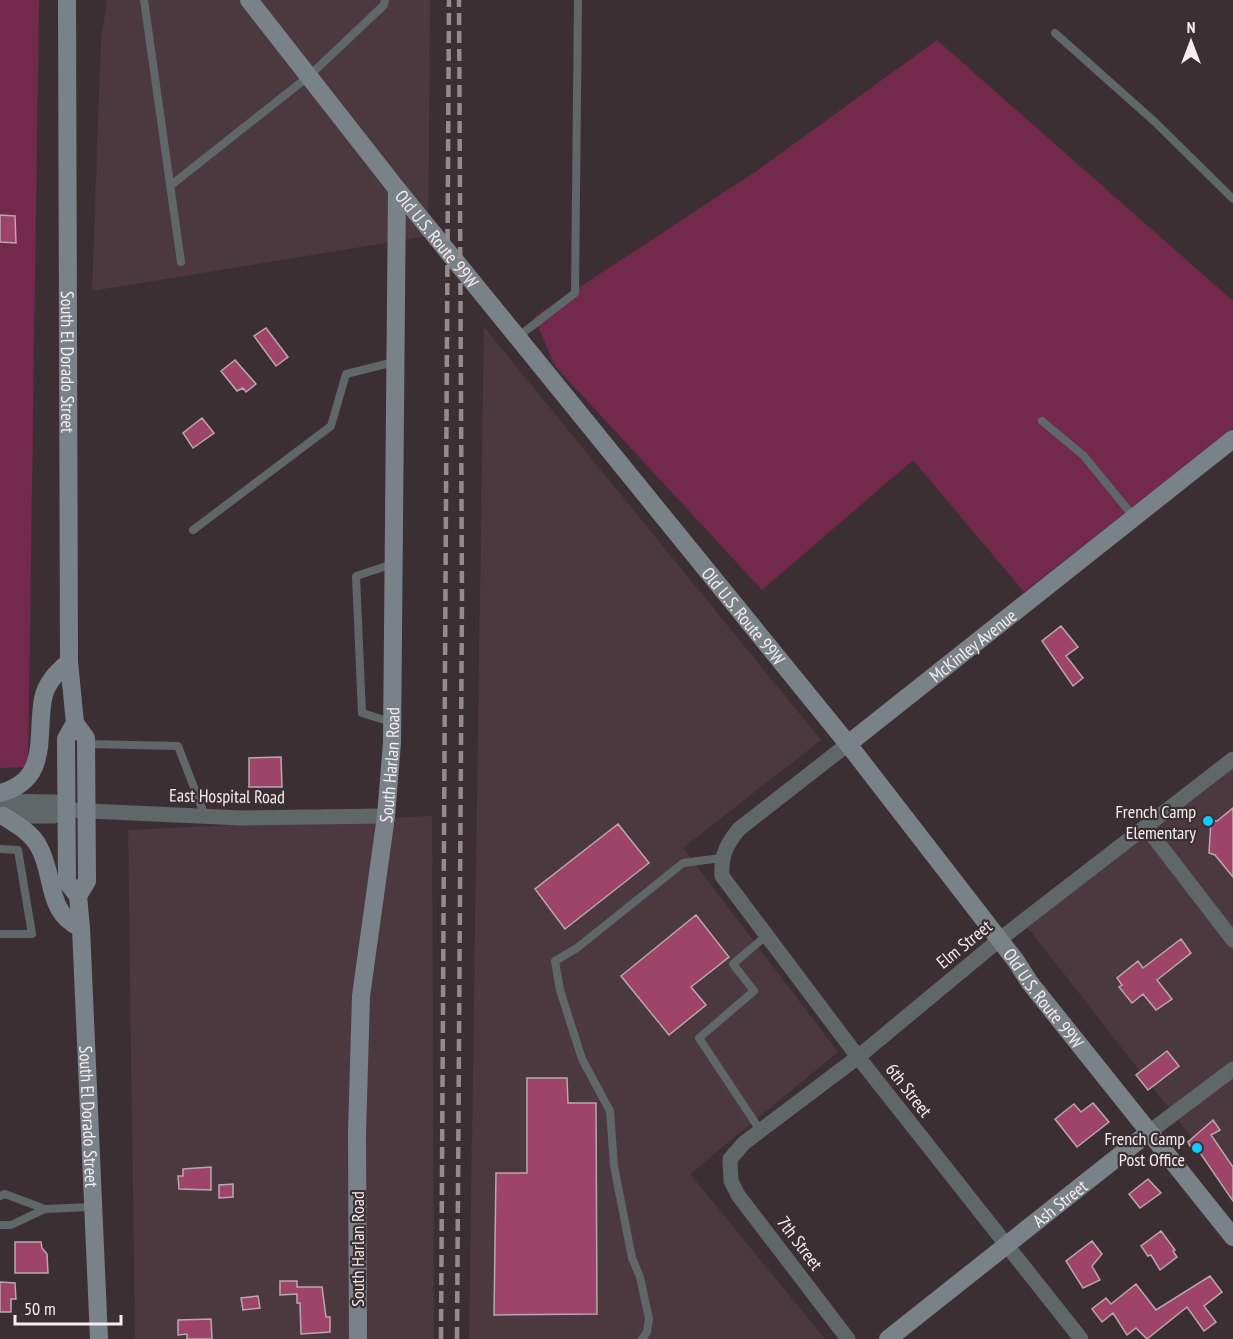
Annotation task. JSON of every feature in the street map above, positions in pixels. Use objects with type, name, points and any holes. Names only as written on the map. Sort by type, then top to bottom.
[{"type":"main road","name":"South El Dorado Street","points":[[67,0],[69,662],[75,723],[86,738],[88,811],[87,881],[78,896]]},
{"type":"main road","name":"Old U.S. Route 99W","points":[[249,0],[397,189],[519,336],[848,744],[1150,1136],[1233,1237]]},
{"type":"main road","name":"South Harlan Road","points":[[358,1339],[357,1133],[361,996],[386,816],[392,723],[397,189]]},
{"type":"main road","name":"McKinley Avenue","points":[[848,744],[1233,439]]},
{"type":"main road","points":[[0,793],[20,785],[32,770],[41,750],[43,698],[53,676],[69,662]]},
{"type":"main road","name":"South El Dorado Street","points":[[75,723],[66,739],[67,882],[78,896],[81,928],[99,1339]]},
{"type":"main road","points":[[1,811],[28,833],[39,846],[60,914],[69,923],[81,928]]},
{"type":"main road","name":"Ash Street","points":[[900,1339],[1009,1248],[1150,1136]]},
{"type":"main road","name":"Ash Street","points":[[888,1339],[1009,1248]]},
{"type":"street","name":"McKinley Avenue","points":[[721,858],[726,845],[739,829],[848,744]]},
{"type":"street","name":"Elm Street","points":[[728,1167],[730,1159],[760,1130],[858,1058],[999,940],[1233,759]]},
{"type":"street","name":"East Hospital Road","points":[[1,811],[54,816],[67,810],[206,816],[386,816]]},
{"type":"street","points":[[1146,827],[1233,940]]},
{"type":"street","name":"6th Street","points":[[721,858],[722,876],[858,1058],[1081,1339]]},
{"type":"street","name":"Ash Street","points":[[1150,1136],[1233,1069]]},
{"type":"street","name":"7th Street","points":[[728,1167],[731,1181],[738,1195],[848,1339]]},
{"type":"lane","points":[[144,0],[181,262]]},
{"type":"lane","points":[[519,336],[575,293],[578,0]]},
{"type":"lane","points":[[171,186],[309,76],[383,2]]},
{"type":"lane","points":[[1055,33],[1155,122],[1233,199]]},
{"type":"lane","points":[[193,530],[331,426],[346,374],[395,362]]},
{"type":"lane","points":[[1042,421],[1084,456],[1134,518]]},
{"type":"lane","points":[[392,723],[362,714],[356,576],[393,564]]},
{"type":"lane","points":[[86,744],[178,746],[206,816]]},
{"type":"lane","points":[[0,849],[18,849],[32,934],[0,934]]},
{"type":"lane","points":[[642,1339],[647,1332],[650,1319],[640,1276],[632,1258],[615,1166],[610,1111],[582,1059],[560,990],[555,961],[577,948],[683,862],[721,858]]},
{"type":"lane","points":[[760,1130],[699,1038],[754,991],[733,964],[767,935]]},
{"type":"lane","points":[[0,1196],[5,1194],[45,1209]]},
{"type":"lane","points":[[0,1226],[11,1225],[45,1209],[93,1207]]},
{"type":"shaded area","points":[[0,0],[39,0],[28,767],[0,768]]},
{"type":"shaded area","points":[[107,0],[430,0],[428,236],[92,291],[101,39]]},
{"type":"shaded area","points":[[937,40],[1233,301],[1233,428],[1024,592],[913,460],[762,590],[555,366],[534,317],[758,170]]},
{"type":"shaded area","points":[[484,327],[821,740],[683,848],[838,1052],[690,1174],[825,1339],[469,1339]]},
{"type":"shaded area","points":[[1233,755],[1233,1190],[1021,919]]},
{"type":"shaded area","points":[[432,816],[434,1339],[135,1339],[128,830]]},
{"type":"building","points":[[0,215],[15,216],[16,243],[0,242]]},
{"type":"building","points":[[266,328],[288,357],[276,366],[254,336]]},
{"type":"building","points":[[235,360],[256,384],[246,392],[243,388],[237,391],[221,371]]},
{"type":"building","points":[[202,418],[214,433],[193,448],[183,433]]},
{"type":"building","points":[[1061,626],[1078,647],[1066,656],[1083,678],[1073,686],[1042,641]]},
{"type":"building","points":[[281,757],[282,787],[249,787],[249,758]]},
{"type":"building","points":[[1233,808],[1233,877],[1215,855],[1209,853],[1211,821],[1217,821]]},
{"type":"building","points":[[618,824],[649,863],[565,929],[535,889]]},
{"type":"building","points":[[696,915],[729,957],[691,987],[706,1005],[669,1035],[621,976]]},
{"type":"building","points":[[1181,939],[1191,953],[1157,980],[1172,999],[1156,1010],[1143,994],[1132,1003],[1119,987],[1122,985],[1117,978],[1138,961],[1143,968]]},
{"type":"building","points":[[1167,1051],[1179,1066],[1148,1090],[1136,1075]]},
{"type":"building","points":[[527,1078],[567,1078],[568,1103],[596,1103],[597,1314],[494,1315],[496,1173],[527,1173]]},
{"type":"building","points":[[1093,1103],[1109,1122],[1077,1147],[1055,1119],[1074,1104],[1081,1112]]},
{"type":"building","points":[[1213,1120],[1220,1130],[1211,1135],[1233,1167],[1233,1201],[1194,1144],[1190,1146],[1188,1142]]},
{"type":"building","points":[[211,1167],[211,1190],[179,1189],[178,1176],[183,1176],[183,1169]]},
{"type":"building","points":[[1148,1179],[1161,1193],[1140,1208],[1129,1194]]},
{"type":"building","points":[[233,1184],[233,1197],[219,1198],[219,1185]]},
{"type":"building","points":[[1161,1231],[1175,1250],[1173,1251],[1177,1257],[1160,1270],[1151,1255],[1148,1256],[1141,1246]]},
{"type":"building","points":[[1092,1241],[1102,1254],[1092,1266],[1100,1280],[1083,1288],[1066,1261]]},
{"type":"building","points":[[15,1242],[41,1242],[47,1254],[48,1273],[15,1273]]},
{"type":"building","points":[[1210,1276],[1222,1292],[1204,1306],[1216,1322],[1204,1331],[1187,1307],[1147,1339],[1136,1328],[1127,1335],[1113,1313],[1102,1322],[1092,1309],[1106,1298],[1111,1304],[1136,1284],[1156,1310]]},
{"type":"building","points":[[280,1281],[297,1281],[297,1287],[322,1287],[326,1317],[330,1317],[330,1332],[301,1334],[300,1303],[297,1303],[297,1294],[280,1295]]},
{"type":"building","points":[[0,1282],[15,1283],[16,1299],[11,1299],[11,1312],[0,1312]]},
{"type":"building","points":[[258,1296],[260,1308],[243,1310],[241,1298]]},
{"type":"building","points":[[211,1319],[212,1339],[187,1339],[187,1334],[178,1335],[178,1320]]},
{"type":"railway","points":[[441,1339],[449,0]]},
{"type":"railway","points":[[457,1339],[462,599],[459,0]]},
{"type":"place","name":"French Camp Elementary","points":[[1208,821]]},
{"type":"place","name":"French Camp Post Office","points":[[1197,1148]]}]
